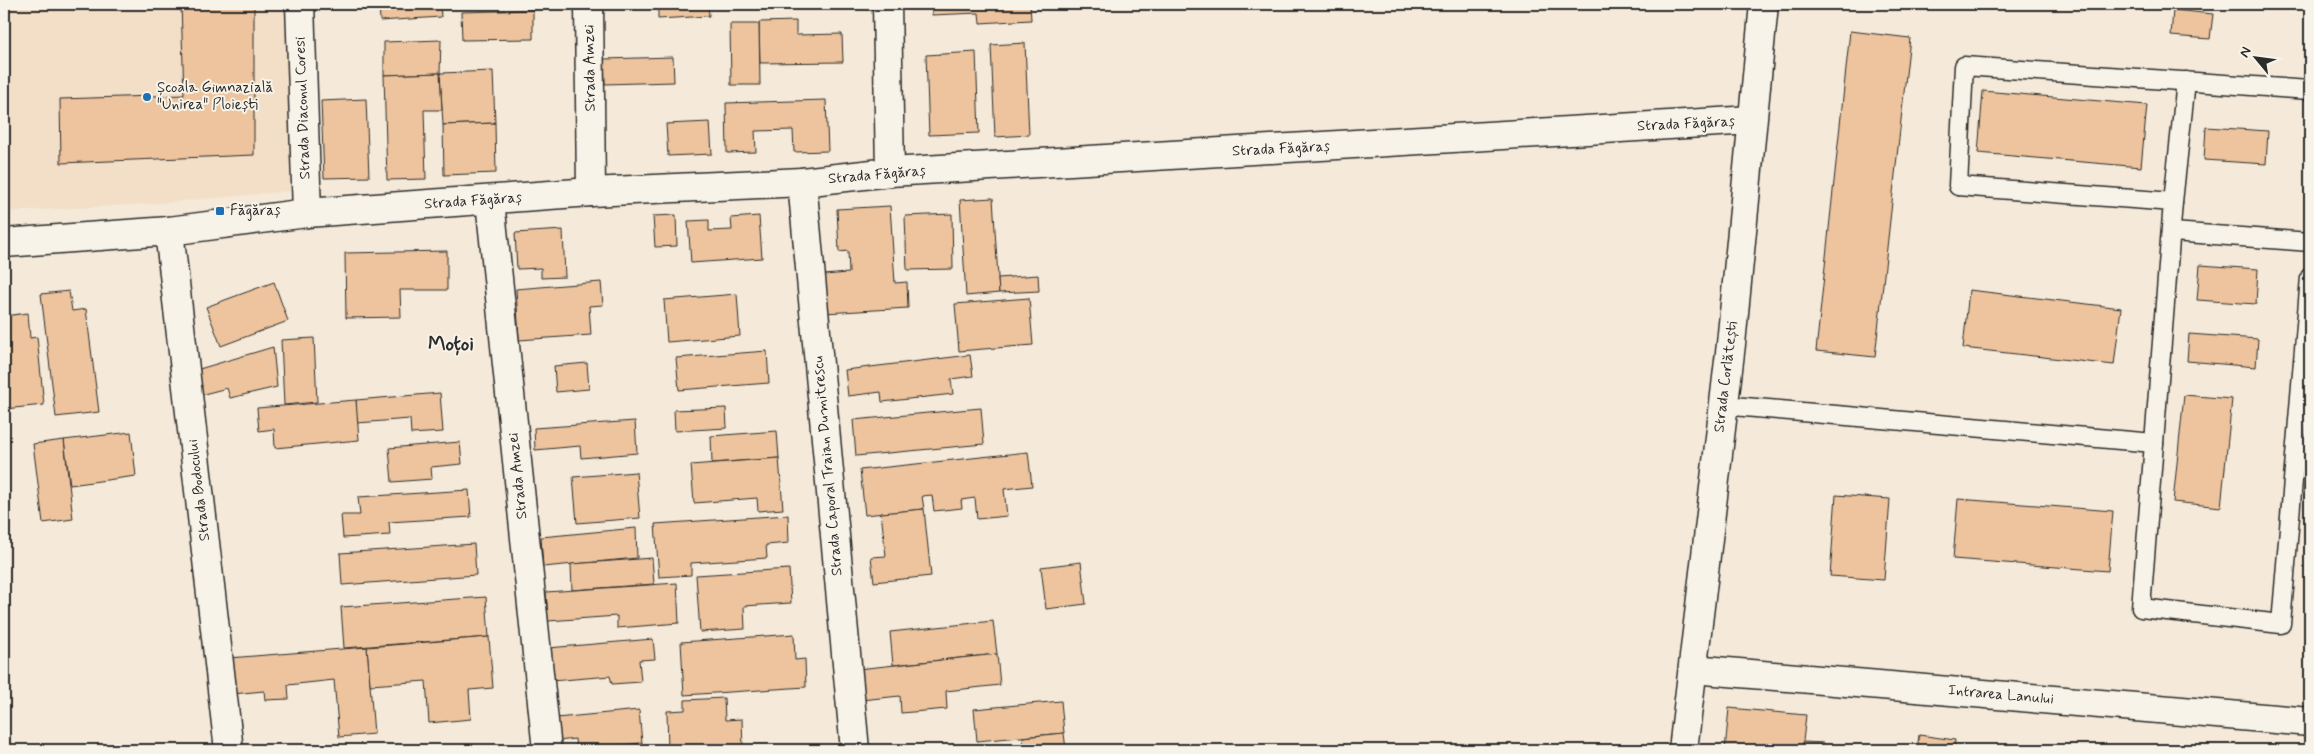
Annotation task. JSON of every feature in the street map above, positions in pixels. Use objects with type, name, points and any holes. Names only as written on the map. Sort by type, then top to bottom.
[{"type":"street","name":"Strada Diaconul Coresi","points":[[300,4],[307,213]]},
{"type":"street","name":"Strada Amzei","points":[[589,4],[591,192]]},
{"type":"street","points":[[887,4],[890,172]]},
{"type":"street","name":"Strada Corlătești","points":[[1683,750],[1730,344],[1764,4]]},
{"type":"street","name":"Strada Făgăraș","points":[[4,243],[169,231],[307,213],[490,201],[591,192],[802,182],[890,172],[1752,120]]},
{"type":"street","name":"Strada Caporal Traian Dumitrescu","points":[[802,182],[855,750]]},
{"type":"street","name":"Strada Amzei","points":[[490,201],[547,750]]},
{"type":"street","name":"Strada Bodocului","points":[[169,231],[229,750]]},
{"type":"street","name":"Intrarea Lanului","points":[[1693,669],[2310,722]]},
{"type":"lane","points":[[2173,202],[1958,186],[1964,66],[2310,90]]},
{"type":"lane","points":[[2186,81],[2173,202],[2141,608],[2281,624],[2310,277]]},
{"type":"lane","points":[[2172,232],[2310,242]]},
{"type":"lane","points":[[1722,405],[2154,443]]},
{"type":"shaded area","name":"Școala Gimnazială \"Unirea\" Ploiești","points":[[4,4],[290,4],[290,191],[152,204],[4,212]]},
{"type":"building","name":"Școala Gimnazială \"Unirea\" Ploiești","points":[[181,4],[254,4],[254,155],[61,163],[60,99],[184,95]]},
{"type":"building","points":[[379,4],[440,4],[441,17],[380,21]]},
{"type":"building","points":[[658,4],[708,4],[709,16],[658,19]]},
{"type":"building","points":[[931,4],[1030,4],[1031,20],[980,23],[979,13],[932,15]]},
{"type":"building","points":[[533,10],[533,39],[462,40],[461,12]]},
{"type":"building","points":[[2173,10],[2213,14],[2210,39],[2171,36]]},
{"type":"building","points":[[796,21],[796,35],[842,34],[843,62],[760,63],[759,22]]},
{"type":"building","points":[[730,24],[759,24],[760,85],[731,85]]},
{"type":"building","points":[[1850,31],[1910,38],[1875,357],[1816,351]]},
{"type":"building","points":[[441,40],[440,73],[384,75],[384,42]]},
{"type":"building","points":[[1025,43],[1029,135],[995,137],[991,45]]},
{"type":"building","points":[[976,52],[979,133],[929,135],[926,55]]},
{"type":"building","points":[[673,57],[674,82],[605,84],[604,59]]},
{"type":"building","points":[[493,71],[495,123],[443,125],[440,73]]},
{"type":"building","points":[[440,73],[442,110],[424,110],[426,179],[387,180],[384,75]]},
{"type":"building","points":[[1983,91],[2147,105],[2141,167],[1978,153]]},
{"type":"building","points":[[366,99],[369,177],[324,178],[321,101]]},
{"type":"building","points":[[826,100],[828,151],[794,152],[793,130],[755,131],[756,152],[727,153],[726,103]]},
{"type":"building","points":[[710,122],[712,154],[668,156],[666,124]]},
{"type":"building","points":[[495,123],[496,173],[444,175],[443,125]]},
{"type":"building","points":[[2206,127],[2268,131],[2266,164],[2204,160]]},
{"type":"building","points":[[993,198],[999,293],[966,296],[960,200]]},
{"type":"building","points":[[890,206],[895,283],[907,282],[908,308],[825,313],[823,275],[849,273],[848,251],[839,252],[837,209]]},
{"type":"building","points":[[952,214],[953,269],[907,270],[905,216]]},
{"type":"building","points":[[676,215],[677,246],[655,247],[653,216]]},
{"type":"building","points":[[759,216],[762,258],[691,263],[688,221],[709,220],[709,231],[732,230],[731,218]]},
{"type":"building","points":[[563,230],[565,277],[541,278],[541,268],[517,269],[515,233]]},
{"type":"building","points":[[447,251],[447,290],[400,290],[401,317],[346,318],[345,253]]},
{"type":"building","points":[[2200,265],[2258,269],[2256,304],[2197,300]]},
{"type":"building","points":[[1038,275],[1039,291],[999,293],[998,278]]},
{"type":"building","points":[[274,282],[288,321],[221,346],[206,307]]},
{"type":"building","points":[[601,282],[603,305],[589,306],[591,335],[519,340],[516,289]]},
{"type":"building","points":[[1969,290],[2121,308],[2114,365],[1963,348]]},
{"type":"building","points":[[69,291],[72,311],[86,309],[99,412],[56,417],[41,294]]},
{"type":"building","points":[[737,294],[740,336],[667,342],[664,300]]},
{"type":"building","points":[[1029,298],[1033,345],[959,351],[955,304]]},
{"type":"building","points":[[28,313],[30,338],[37,337],[44,405],[4,409],[4,316]]},
{"type":"building","points":[[2189,334],[2258,339],[2256,367],[2187,361]]},
{"type":"building","points":[[314,338],[317,402],[284,405],[281,340]]},
{"type":"building","points":[[273,347],[277,387],[230,398],[227,388],[200,395],[196,370]]},
{"type":"building","points":[[767,351],[769,383],[679,390],[676,358]]},
{"type":"building","points":[[970,355],[973,376],[951,379],[953,394],[882,402],[881,392],[848,396],[845,370]]},
{"type":"building","points":[[587,363],[589,389],[556,392],[554,366]]},
{"type":"building","points":[[440,393],[443,432],[411,434],[410,419],[357,423],[356,400]]},
{"type":"building","points":[[2184,395],[2232,399],[2221,507],[2173,502]]},
{"type":"building","points":[[356,400],[359,440],[275,448],[274,429],[259,431],[257,408]]},
{"type":"building","points":[[726,408],[727,428],[675,431],[674,410]]},
{"type":"building","points":[[981,408],[984,444],[856,456],[853,420]]},
{"type":"building","points":[[635,421],[637,453],[581,458],[580,446],[535,450],[534,428]]},
{"type":"building","points":[[777,431],[779,458],[712,463],[711,436]]},
{"type":"building","points":[[131,432],[136,476],[70,485],[64,440]]},
{"type":"building","points":[[64,440],[73,519],[43,523],[33,444]]},
{"type":"building","points":[[460,442],[462,464],[431,467],[432,479],[392,482],[389,448]]},
{"type":"building","points":[[1028,452],[1032,486],[1004,489],[1007,516],[977,519],[975,498],[961,500],[962,508],[934,511],[932,495],[922,496],[924,509],[865,515],[860,470]]},
{"type":"building","points":[[779,458],[783,509],[758,511],[757,498],[694,503],[691,465]]},
{"type":"building","points":[[636,472],[640,518],[577,523],[573,477]]},
{"type":"building","points":[[469,490],[471,517],[389,522],[390,535],[343,538],[341,515],[360,515],[358,497]]},
{"type":"building","points":[[1836,495],[1890,499],[1884,580],[1830,576]]},
{"type":"building","points":[[1958,499],[2113,511],[2108,571],[1953,559]]},
{"type":"building","points":[[924,509],[931,576],[874,582],[871,557],[886,556],[881,513]]},
{"type":"building","points":[[788,515],[789,543],[766,545],[767,558],[691,563],[691,575],[659,577],[655,524]]},
{"type":"building","points":[[636,528],[637,558],[543,567],[541,537]]},
{"type":"building","points":[[474,544],[476,575],[342,585],[340,553]]},
{"type":"building","points":[[652,558],[654,584],[572,590],[571,564]]},
{"type":"building","points":[[1081,562],[1086,604],[1046,609],[1041,567]]},
{"type":"building","points":[[789,569],[791,603],[744,606],[745,629],[700,632],[696,575]]},
{"type":"building","points":[[677,583],[679,623],[617,628],[617,616],[548,621],[546,592]]},
{"type":"building","points":[[486,597],[489,637],[344,648],[341,607]]},
{"type":"building","points":[[993,621],[997,654],[893,665],[890,632]]},
{"type":"building","points":[[794,634],[795,660],[805,659],[806,687],[684,695],[681,642]]},
{"type":"building","points":[[489,637],[493,688],[469,690],[471,719],[429,723],[426,681],[370,685],[367,647]]},
{"type":"building","points":[[653,639],[655,659],[639,660],[641,682],[612,684],[610,676],[551,681],[548,648]]},
{"type":"building","points":[[367,647],[374,734],[339,737],[334,680],[288,685],[289,699],[265,700],[264,691],[232,694],[229,658]]},
{"type":"building","points":[[997,654],[1000,685],[946,691],[947,709],[901,713],[900,696],[861,700],[858,669]]},
{"type":"building","points":[[724,698],[725,720],[742,719],[743,750],[668,750],[667,711],[685,710],[685,700]]},
{"type":"building","points":[[1061,701],[1064,733],[977,741],[974,709]]},
{"type":"building","points":[[1729,708],[1806,715],[1802,750],[1725,750]]},
{"type":"building","points":[[639,710],[642,743],[576,749],[575,739],[558,741],[556,718]]},
{"type":"building","points":[[1064,733],[1066,750],[1024,750],[1023,737]]},
{"type":"building","points":[[1919,735],[1955,740],[1954,750],[1917,750]]},
{"type":"building","points":[[1803,742],[1824,743],[1824,750],[1802,750]]},
{"type":"place","name":"Școala Gimnazială \"Unirea\" Ploiești","points":[[147,97]]},
{"type":"place","name":"Făgăraș","points":[[220,211]]},
{"type":"district","name":"Moțoi","points":[[451,344]]}]
